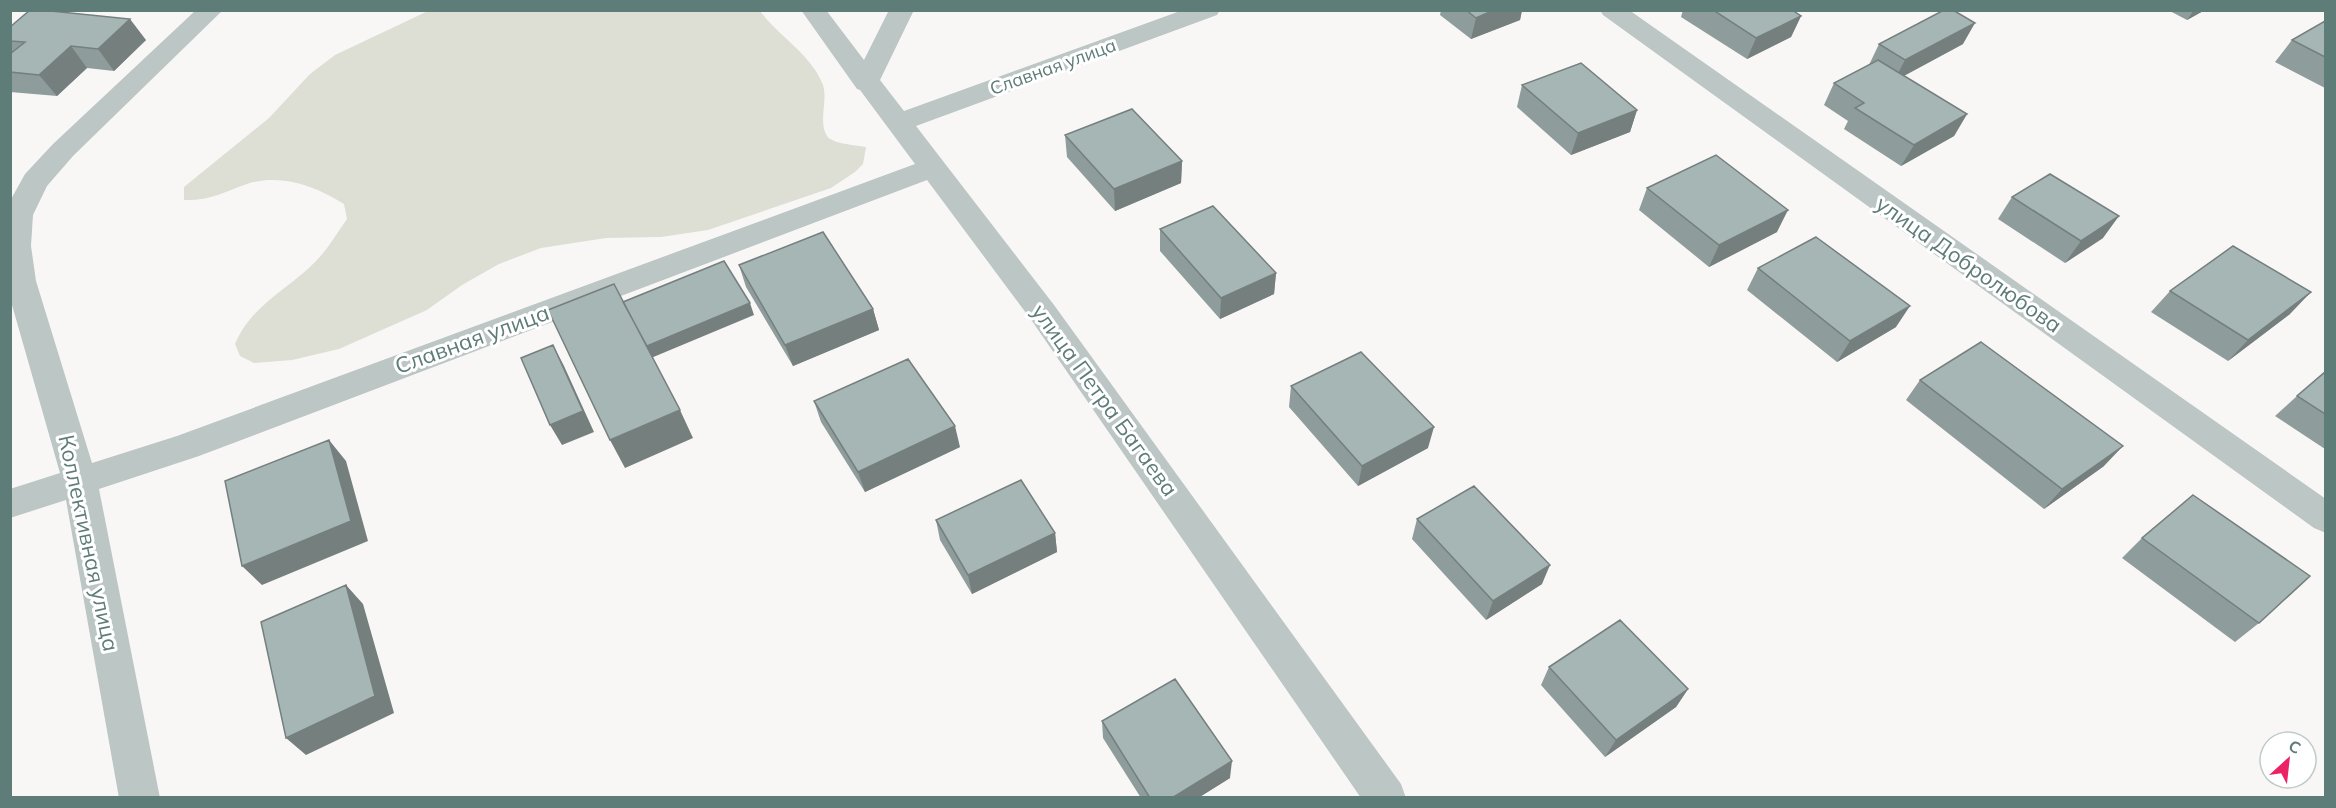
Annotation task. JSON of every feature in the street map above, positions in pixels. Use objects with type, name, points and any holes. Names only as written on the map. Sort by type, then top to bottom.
[{"type":"street","name":"Коллективная улица","points":[[140,798],[80,482],[21,281],[16,246],[18,215],[36,181],[63,150],[211,10]]},
{"type":"street","name":"улица Петра Багаева","points":[[813,10],[866,83],[1043,313],[1386,798]]},
{"type":"street","points":[[866,83],[902,10]]},
{"type":"street","name":"Славная улица","points":[[898,123],[1208,10]]},
{"type":"street","name":"улица Добролюбова","points":[[1612,10],[2325,518]]},
{"type":"street","name":"Славная улица","points":[[10,504],[198,441],[931,168]]},
{"type":"shaded area","points":[[428,11],[760,11],[803,55],[818,74],[824,91],[823,124],[827,136],[839,142],[866,147],[863,164],[831,188],[708,230],[661,237],[606,238],[541,248],[499,264],[462,285],[427,310],[339,349],[292,360],[254,363],[240,356],[235,344],[242,330],[271,298],[316,261],[347,219],[344,204],[310,187],[285,181],[259,181],[224,193],[193,200],[184,200],[184,187],[269,118],[310,74],[335,55]]},
{"type":"building","points":[[30,10],[130,19],[98,49],[71,46],[39,75],[10,72],[10,54],[25,42],[10,41],[10,27]]},
{"type":"building","points":[[1466,10],[1494,10],[1476,18]]},
{"type":"building","points":[[1713,10],[1792,10],[1801,16],[1756,38]]},
{"type":"building","points":[[1944,10],[1953,10],[1975,23],[1905,60],[1879,44]]},
{"type":"building","points":[[2325,21],[2325,57],[2292,40]]},
{"type":"building","points":[[1878,60],[1967,114],[1914,145],[1855,108],[1864,103],[1834,83]]},
{"type":"building","points":[[1581,63],[1637,110],[1578,133],[1522,85]]},
{"type":"building","points":[[1132,109],[1182,161],[1114,189],[1065,135]]},
{"type":"building","points":[[1716,155],[1788,210],[1719,245],[1647,188]]},
{"type":"building","points":[[2050,174],[2119,216],[2081,241],[2012,197]]},
{"type":"building","points":[[1213,206],[1276,273],[1221,298],[1160,229]]},
{"type":"building","points":[[823,232],[873,309],[785,345],[739,265]]},
{"type":"building","points":[[1816,237],[1910,306],[1850,341],[1758,268]]},
{"type":"building","points":[[2233,246],[2311,292],[2248,340],[2170,291]]},
{"type":"building","points":[[724,261],[750,303],[647,346],[623,302]]},
{"type":"building","points":[[614,284],[680,410],[610,440],[548,310]]},
{"type":"building","points":[[1981,342],[2123,446],[2062,489],[1920,380]]},
{"type":"building","points":[[553,345],[583,411],[550,425],[521,358]]},
{"type":"building","points":[[1361,352],[1434,427],[1362,466],[1291,386]]},
{"type":"building","points":[[908,359],[955,426],[858,472],[814,401]]},
{"type":"building","points":[[2325,372],[2325,414],[2297,396]]},
{"type":"building","points":[[329,440],[351,521],[242,566],[225,481]]},
{"type":"building","points":[[1021,480],[1055,533],[968,575],[936,520]]},
{"type":"building","points":[[1474,486],[1550,565],[1493,601],[1417,519]]},
{"type":"building","points":[[2193,495],[2310,576],[2259,623],[2142,538]]},
{"type":"building","points":[[346,585],[375,696],[286,738],[261,622]]},
{"type":"building","points":[[1620,620],[1688,689],[1616,740],[1549,667]]},
{"type":"building","points":[[1175,679],[1232,761],[1172,798],[1150,798],[1102,721]]}]
